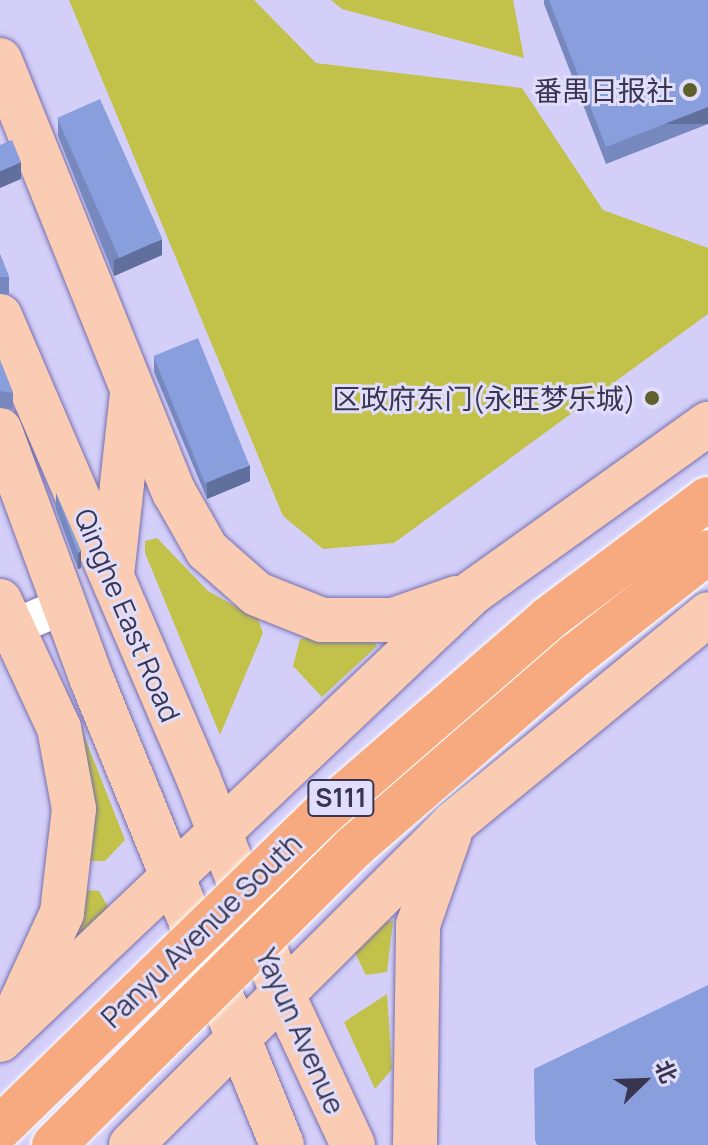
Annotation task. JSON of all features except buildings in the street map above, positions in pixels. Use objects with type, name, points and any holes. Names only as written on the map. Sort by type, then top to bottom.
[{"type":"highway","name":"Panyu Avenue South","points":[[0,1128],[322,815],[548,619],[708,499]]},
{"type":"highway","name":"Panyu Avenue South","points":[[54,1145],[354,847],[576,655],[708,552]]},
{"type":"main road","points":[[0,60],[189,524],[232,576],[257,594],[322,620],[357,625],[473,592]]},
{"type":"main road","name":"Qinghe East Road","points":[[0,316],[218,829],[250,916]]},
{"type":"main road","points":[[112,578],[132,388]]},
{"type":"main road","points":[[3,1037],[173,876],[218,829],[473,592],[708,424]]},
{"type":"main road","name":"Qinghe East Road","points":[[0,430],[236,1039]]},
{"type":"main road","points":[[131,1145],[454,823],[708,614]]},
{"type":"main road","points":[[3,1037],[62,913],[74,809],[59,728],[4,620]]},
{"type":"main road","points":[[415,1145],[418,925],[454,823]]},
{"type":"main road","name":"Yayun Avenue","points":[[250,916],[353,1145]]},
{"type":"main road","points":[[236,1039],[282,1145]]},
{"type":"main road","points":[[415,1065],[448,1145]]},
{"type":"street","points":[[4,620],[66,605]]},
{"type":"shaded area","points":[[69,0],[254,0],[316,63],[522,88],[603,210],[708,248],[708,314],[394,543],[323,549],[283,516]]},
{"type":"shaded area","points":[[331,0],[513,0],[524,58],[342,9]]},
{"type":"shaded area","points":[[157,538],[208,591],[258,619],[263,633],[220,735],[145,553],[145,541]]},
{"type":"shaded area","points":[[369,635],[377,646],[322,697],[293,666],[300,639]]},
{"type":"shaded area","points":[[74,710],[125,840],[105,861],[86,861]]},
{"type":"shaded area","points":[[76,889],[99,891],[111,912],[53,977]]},
{"type":"shaded area","points":[[382,921],[393,921],[387,972],[366,975],[353,949]]},
{"type":"shaded area","points":[[387,994],[392,1069],[375,1089],[344,1022]]},
{"type":"place","name":"番禺日报社","points":[[690,90]]},
{"type":"place","name":"区政府东门(永旺梦乐城)","points":[[652,398]]}]
